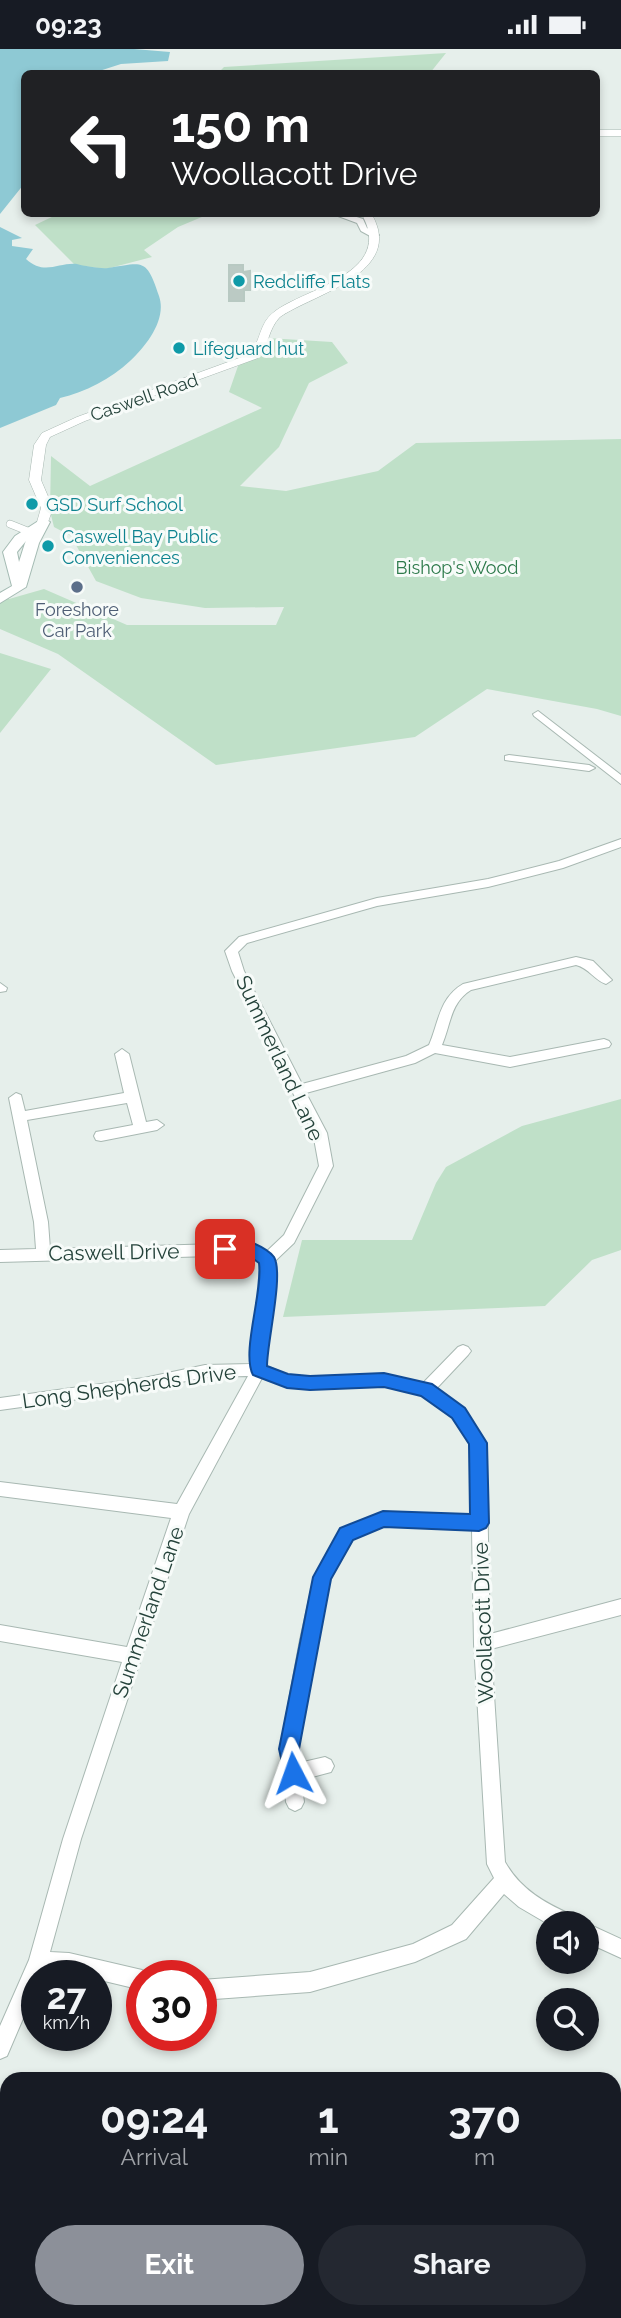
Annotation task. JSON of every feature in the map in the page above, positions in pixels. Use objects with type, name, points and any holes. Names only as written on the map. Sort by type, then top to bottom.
[{"type":"main road","points":[[19,587],[10,552],[13,545],[43,522]]},
{"type":"main road","points":[[0,599],[19,587],[32,543],[43,522]]},
{"type":"street","points":[[600,133],[621,133]]},
{"type":"street","points":[[347,217],[360,221],[364,229],[375,235]]},
{"type":"street","points":[[369,217],[375,235]]},
{"type":"street","name":"Caswell Road","points":[[43,522],[47,508],[35,480],[40,445],[46,435],[81,419],[254,356],[261,347],[262,332],[270,320],[289,306],[342,282],[369,255],[375,235]]},
{"type":"street","points":[[5,522],[30,531]]},
{"type":"street","points":[[538,714],[592,763],[594,774],[620,780]]},
{"type":"street","points":[[509,758],[592,763]]},
{"type":"street","name":"Summerland Lane","points":[[38,1960],[72,1839],[181,1512],[259,1370],[259,1348],[269,1279],[267,1259],[289,1239],[326,1166],[320,1133],[233,958],[232,951],[243,940],[377,902],[488,883],[563,864],[621,843]]},
{"type":"street","points":[[434,1048],[448,1002],[454,994],[467,987],[576,961],[589,964],[606,980]]},
{"type":"street","points":[[299,1090],[410,1060],[434,1048],[510,1062],[604,1044]]},
{"type":"street","points":[[122,1054],[141,1128]]},
{"type":"street","points":[[19,1117],[132,1097]]},
{"type":"street","points":[[16,1098],[41,1222],[43,1254]]},
{"type":"street","points":[[101,1136],[157,1125]]},
{"type":"street","name":"Caswell Drive","points":[[0,1256],[251,1249],[267,1259]]},
{"type":"street","points":[[426,1389],[463,1351]]},
{"type":"street","name":"Woollacott Drive","points":[[259,1370],[287,1381],[310,1383],[384,1380],[426,1389],[458,1413],[478,1443],[482,1644],[496,1864],[504,1880]]},
{"type":"street","name":"Long Shepherds Drive","points":[[0,1403],[144,1384],[205,1371],[259,1370]]},
{"type":"street","points":[[0,1489],[181,1512]]},
{"type":"street","points":[[295,1802],[289,1749],[314,1615],[322,1577],[347,1534],[383,1519],[479,1523]]},
{"type":"street","points":[[482,1644],[621,1607]]},
{"type":"street","points":[[0,1633],[133,1656]]},
{"type":"street","points":[[293,1773],[325,1766]]},
{"type":"street","points":[[217,1989],[310,1982],[415,1953],[459,1932],[504,1880],[525,1903],[542,1911]]},
{"type":"street","points":[[599,1938],[621,1949]]},
{"type":"street","name":"Summerland Lane","points":[[0,2049],[21,2000]]},
{"type":"green space","points":[[446,53],[432,70],[221,70],[224,67]]},
{"type":"green space","points":[[52,217],[202,217],[178,227],[144,250],[152,257],[106,269],[74,264],[35,225]]},
{"type":"green space","name":"Bishop's Wood","points":[[267,338],[332,342],[348,363],[309,383],[279,447],[240,486],[286,491],[378,471],[416,443],[621,439],[621,716],[597,709],[487,689],[415,737],[216,765],[58,654],[0,629],[0,592],[9,599],[44,589],[127,625],[276,625],[284,607],[205,608],[141,598],[96,581],[71,536],[54,527],[50,511],[51,456],[90,486],[262,408],[229,392],[238,366],[263,352]]},
{"type":"green space","points":[[0,653],[51,669],[0,733]]},
{"type":"green space","points":[[621,1099],[621,1250],[592,1260],[545,1306],[283,1317],[302,1240],[412,1240],[436,1183],[446,1167],[522,1126]]},
{"type":"water","points":[[0,49],[134,49],[170,52],[168,61],[121,64],[102,70],[21,70],[21,188],[0,214]]},
{"type":"water","points":[[0,227],[22,238],[12,240],[12,246],[33,249],[26,259],[39,267],[70,264],[105,268],[142,265],[150,274],[161,305],[154,331],[123,368],[97,384],[60,398],[56,405],[0,428]]},
{"type":"building","name":"Redcliffe Flats","points":[[229,265],[243,265],[243,272],[250,271],[250,290],[244,290],[244,301],[229,301]]},
{"type":"place","name":"Redcliffe Flats","points":[[239,281]]},
{"type":"place","name":"Lifeguard hut","points":[[179,348]]},
{"type":"place","name":"GSD Surf School","points":[[32,504]]},
{"type":"place","name":"Caswell Bay Public Conveniences","points":[[48,546]]},
{"type":"place","name":"Foreshore Car Park","points":[[77,587]]},
{"type":"route","points":[[225,1249],[251,1249],[267,1259],[269,1279],[259,1348],[259,1370],[287,1381],[310,1383],[384,1380],[426,1389],[458,1413],[478,1443],[479,1523],[383,1519],[347,1534],[322,1577],[289,1749],[293,1773]]}]
